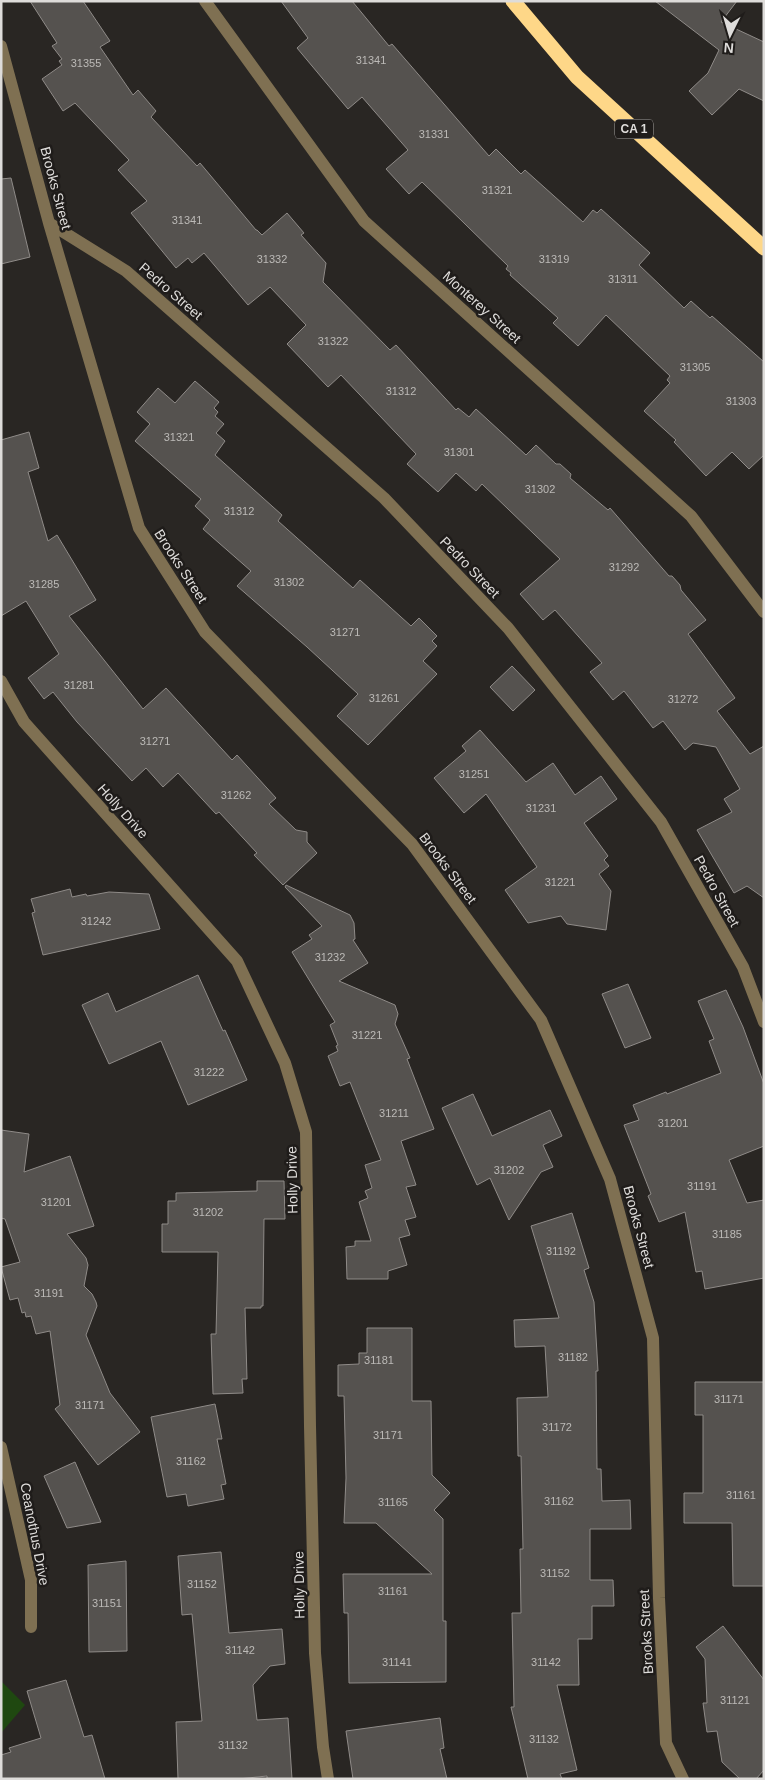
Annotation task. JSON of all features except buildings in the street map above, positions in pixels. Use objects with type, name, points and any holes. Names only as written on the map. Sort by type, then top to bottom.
[{"type":"highway","name":"CA 1","points":[[513,1],[577,77],[764,248]]},
{"type":"street","name":"Monterey Street","points":[[205,1],[364,221],[691,516],[764,612]]},
{"type":"street","name":"Brooks Street","points":[[1,46],[50,223],[139,528],[205,632],[412,844],[542,1020],[610,1179],[653,1338],[659,1598],[666,1743],[682,1779]]},
{"type":"street","name":"Pedro Street","points":[[50,223],[126,271],[384,498],[508,628],[661,822],[743,967],[764,1022]]},
{"type":"street","name":"Holly Drive","points":[[1,681],[24,722],[237,961],[285,1063],[306,1132],[315,1653],[323,1747],[328,1779]]},
{"type":"street","name":"Ceanothus Drive","points":[[1,1447],[32,1580],[31,1627]]},
{"type":"green space","points":[[1,1681],[25,1705],[1,1733]]}]
